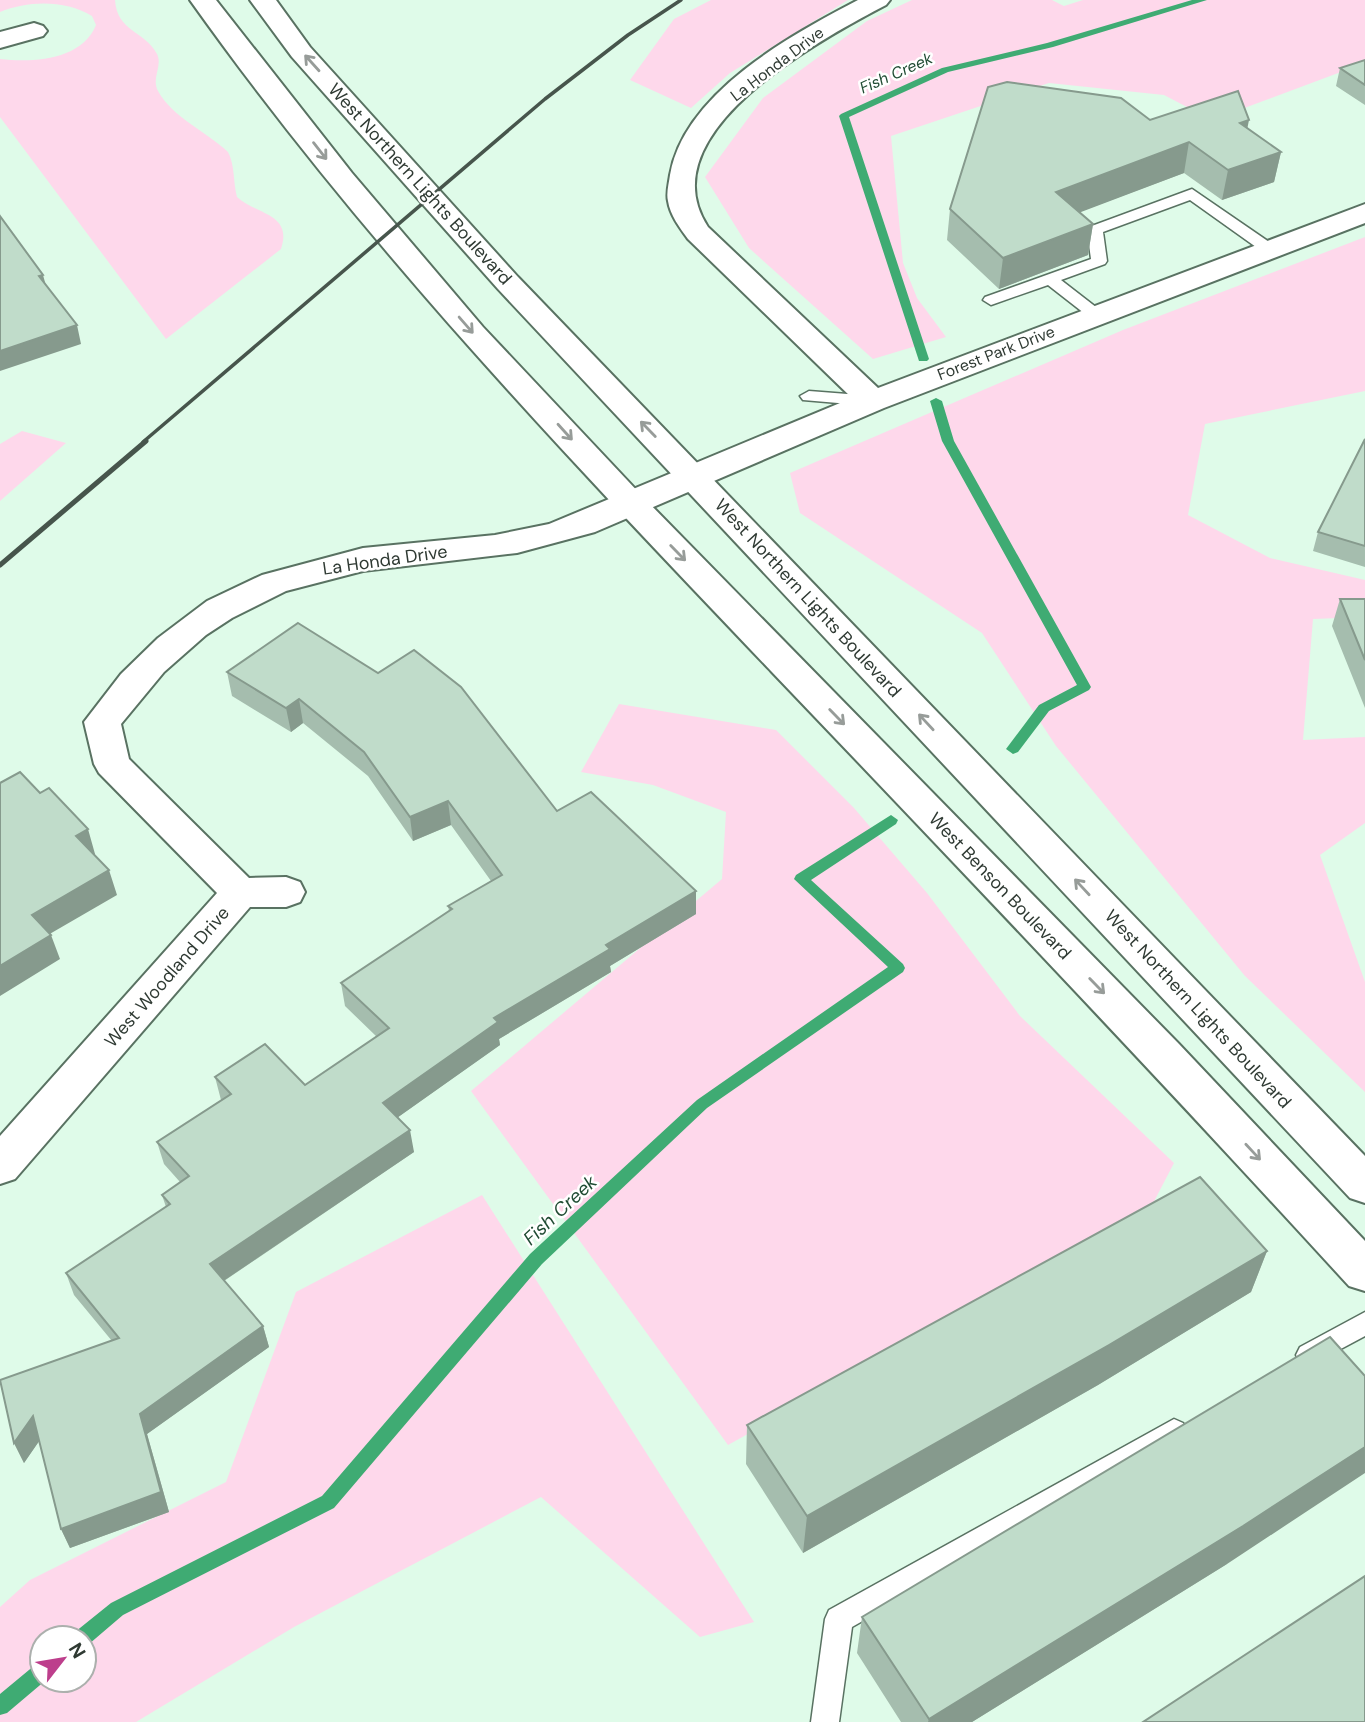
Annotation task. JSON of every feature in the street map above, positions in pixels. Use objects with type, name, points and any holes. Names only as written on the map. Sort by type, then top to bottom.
[{"type":"main road","points":[[203,0],[334,169],[472,333],[631,505]]},
{"type":"main road","name":"West Northern Lights Boulevard","points":[[263,0],[301,52],[508,283],[1365,1185]]},
{"type":"main road","name":"La Honda Drive","points":[[873,401],[698,233],[685,214],[681,196],[685,160],[710,118],[745,83],[818,30],[877,0]]},
{"type":"main road","points":[[0,40],[34,31]]},
{"type":"main road","name":"Forest Park Drive","points":[[631,505],[873,401],[1365,212]]},
{"type":"main road","name":"La Honda Drive","points":[[102,722],[170,646],[209,616],[250,592],[299,573],[353,561],[494,547],[541,538],[631,505]]},
{"type":"main road","name":"West Benson Boulevard","points":[[631,505],[1164,1056],[1365,1272]]},
{"type":"main road","name":"West Woodland Drive","points":[[0,1166],[240,893],[112,764],[102,722]]},
{"type":"main road","points":[[240,893],[286,892]]},
{"type":"lane","points":[[990,300],[1099,261],[1095,230],[1192,194],[1269,249]]},
{"type":"lane","points":[[1050,279],[1095,314]]},
{"type":"lane","points":[[808,396],[873,401]]},
{"type":"lane","points":[[1286,1368],[1365,1323]]},
{"type":"lane","points":[[825,1722],[839,1619],[1201,1416]]},
{"type":"shaded area","points":[[0,0],[115,0],[121,19],[152,46],[157,54],[159,63],[156,86],[164,100],[228,152],[237,197],[271,216],[282,228],[281,249],[166,339],[0,117],[0,59],[41,59],[68,52],[89,37],[96,25],[92,16],[71,7],[47,4],[23,5],[0,12]]},
{"type":"shaded area","points":[[711,0],[848,0],[730,73],[691,108],[630,80],[674,19]]},
{"type":"shaded area","points":[[912,0],[1052,0],[1064,6],[1083,0],[1365,0],[1365,63],[1212,120],[1164,95],[1049,83],[891,136],[903,263],[917,298],[946,337],[873,359],[749,248],[705,177],[763,98],[867,21]]},
{"type":"shaded area","points":[[1365,237],[1365,391],[1205,424],[1188,515],[1270,558],[1365,580],[1365,617],[1313,619],[1303,740],[1365,737],[1365,823],[1320,855],[1365,982],[1365,1092],[1245,976],[1056,746],[982,633],[800,513],[790,473],[1123,330]]},
{"type":"shaded area","points":[[22,431],[66,443],[0,501],[0,444]]},
{"type":"shaded area","points":[[619,704],[776,730],[854,808],[927,893],[1020,1016],[1174,1163],[1148,1213],[728,1445],[471,1091],[722,879],[726,812],[653,785],[581,772]]},
{"type":"shaded area","points":[[482,1195],[754,1622],[700,1637],[541,1497],[294,1627],[136,1722],[0,1722],[0,1607],[30,1580],[226,1482],[296,1292]]},
{"type":"building","points":[[1365,60],[1365,85],[1340,68]]},
{"type":"building","points":[[1007,82],[1121,98],[1150,120],[1238,91],[1249,120],[1240,123],[1281,152],[1228,170],[1189,142],[1056,192],[1093,224],[1003,258],[950,209],[988,87]]},
{"type":"building","points":[[0,216],[43,275],[39,276],[77,325],[0,351]]},
{"type":"building","points":[[1365,439],[1365,546],[1318,532]]},
{"type":"building","points":[[1340,599],[1365,599],[1365,660]]},
{"type":"building","points":[[298,623],[378,673],[414,650],[461,687],[557,811],[591,792],[696,891],[606,945],[610,949],[494,1018],[498,1022],[383,1103],[410,1130],[210,1264],[263,1326],[140,1414],[161,1492],[61,1529],[33,1416],[14,1443],[0,1380],[119,1338],[66,1273],[170,1204],[162,1195],[189,1176],[157,1142],[231,1094],[215,1077],[265,1044],[305,1085],[389,1028],[341,983],[452,909],[448,906],[502,875],[448,801],[410,817],[364,752],[299,699],[286,708],[227,672]]},
{"type":"building","points":[[20,772],[40,793],[49,788],[88,829],[76,836],[109,870],[32,915],[51,935],[0,966],[0,783]]},
{"type":"building","points":[[1200,1177],[1267,1251],[1109,1345],[807,1516],[747,1425]]},
{"type":"building","points":[[1330,1337],[1365,1376],[1365,1447],[1243,1526],[929,1719],[862,1617]]},
{"type":"building","points":[[1365,1576],[1365,1722],[1143,1722]]},
{"type":"waterway","name":"Fish Creek","points":[[923,359],[844,116],[945,70],[1050,45],[1202,0]]},
{"type":"waterway","name":"Fish Creek","points":[[936,401],[948,441],[1084,687],[1044,708],[1013,749]]},
{"type":"waterway","name":"Fish Creek","points":[[98,1625],[117,1609],[328,1502],[536,1259],[702,1104],[898,968],[801,879],[891,820]]},
{"type":"waterway","name":"Fish Creek","points":[[0,1706],[28,1683]]},
{"type":"railway","points":[[143,442],[545,99],[628,35],[681,0]]},
{"type":"railway","points":[[0,565],[146,441]]}]
